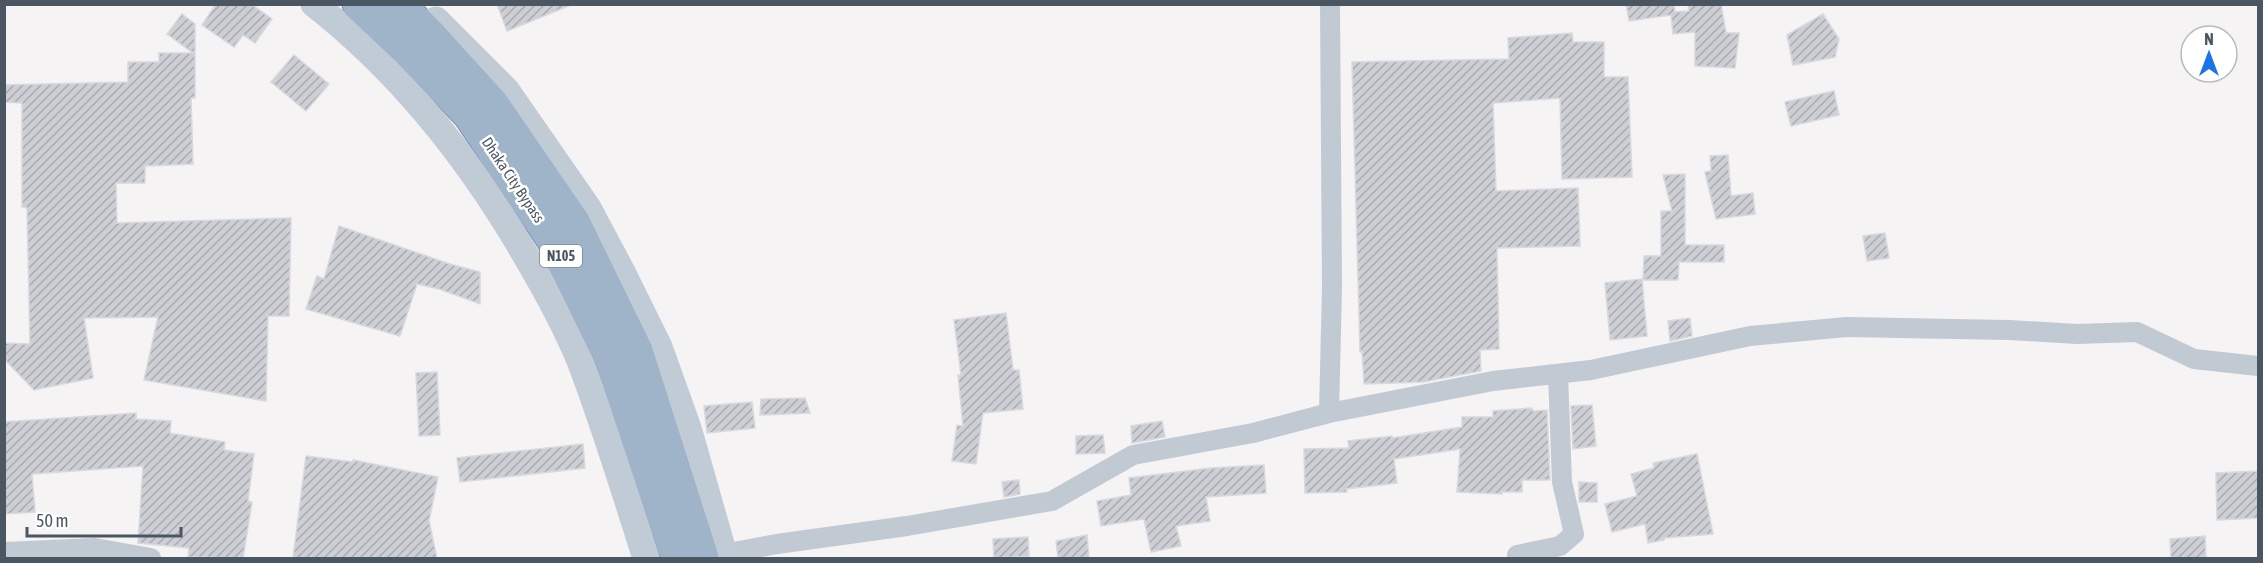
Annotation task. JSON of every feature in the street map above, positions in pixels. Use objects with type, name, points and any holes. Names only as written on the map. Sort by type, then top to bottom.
[{"type":"highway","name":"Dhaka City Bypass","points":[[359,4],[409,51],[470,115],[553,239],[612,360],[678,558]]},
{"type":"highway","name":"Dhaka City Bypass","points":[[398,4],[491,103],[573,222],[636,351],[717,557]]},
{"type":"main road","points":[[314,4],[395,78],[449,139],[484,187],[524,252],[551,298],[579,360],[646,558]]},
{"type":"main road","points":[[420,4],[506,90],[588,208],[659,347],[688,428],[717,557]]},
{"type":"street","points":[[1329,413],[1332,287],[1330,4]]},
{"type":"street","points":[[717,557],[777,544],[907,526],[1052,501],[1133,455],[1253,433],[1329,413],[1493,381],[1591,370],[1750,336],[1846,327],[2009,330],[2077,334],[2137,332],[2194,359],[2259,366]]},
{"type":"street","points":[[1517,558],[1517,555],[1560,546],[1574,534],[1562,482],[1558,374]]},
{"type":"street","points":[[4,552],[95,548],[150,558]]},
{"type":"building","points":[[216,4],[251,4],[272,19],[255,43],[243,35],[234,47],[202,25]]},
{"type":"building","points":[[497,4],[571,4],[571,5],[507,31]]},
{"type":"building","points":[[1626,4],[1674,4],[1675,12],[1689,11],[1688,4],[1721,4],[1726,33],[1739,33],[1735,68],[1695,66],[1695,32],[1673,34],[1671,15],[1629,21]]},
{"type":"building","points":[[182,14],[195,24],[195,98],[191,98],[193,164],[145,166],[145,183],[116,183],[117,223],[291,218],[289,316],[268,316],[266,401],[144,380],[158,317],[84,318],[93,378],[34,390],[6,361],[4,351],[4,343],[30,344],[27,208],[22,207],[22,103],[4,102],[4,85],[128,82],[128,62],[159,62],[159,53],[193,53],[167,34]]},
{"type":"building","points":[[1823,14],[1839,39],[1835,57],[1793,65],[1787,35]]},
{"type":"building","points":[[1572,33],[1573,42],[1604,42],[1604,77],[1628,77],[1632,177],[1562,179],[1560,98],[1493,103],[1496,191],[1578,188],[1580,246],[1497,248],[1499,349],[1480,350],[1481,371],[1423,382],[1364,384],[1362,352],[1360,352],[1352,62],[1509,59],[1508,38]]},
{"type":"building","points":[[294,55],[329,84],[306,111],[271,82]]},
{"type":"building","points":[[1834,91],[1839,115],[1791,126],[1785,102]]},
{"type":"building","points":[[1728,155],[1731,196],[1753,193],[1755,214],[1716,219],[1705,172],[1711,171],[1710,156]]},
{"type":"building","points":[[1685,174],[1685,245],[1724,245],[1724,262],[1679,262],[1678,280],[1643,280],[1644,256],[1661,256],[1661,211],[1672,211],[1663,175]]},
{"type":"building","points":[[339,226],[480,272],[480,304],[439,289],[417,284],[400,336],[306,309],[317,276],[324,279]]},
{"type":"building","points":[[1885,233],[1889,258],[1867,261],[1863,236]]},
{"type":"building","points":[[1642,279],[1647,336],[1610,340],[1605,283]]},
{"type":"building","points":[[1006,313],[1013,370],[1019,370],[1023,409],[983,413],[976,464],[952,461],[957,425],[963,426],[958,375],[961,375],[954,320]]},
{"type":"building","points":[[1690,318],[1692,336],[1670,341],[1668,321]]},
{"type":"building","points":[[437,372],[440,435],[419,436],[416,373]]},
{"type":"building","points":[[805,398],[810,413],[760,415],[761,399]]},
{"type":"building","points":[[752,402],[755,428],[707,433],[704,406]]},
{"type":"building","points":[[1592,405],[1596,446],[1573,449],[1571,406]]},
{"type":"building","points":[[1532,408],[1533,411],[1547,410],[1550,480],[1522,480],[1522,492],[1502,492],[1502,494],[1457,492],[1460,449],[1394,459],[1397,483],[1346,489],[1347,492],[1305,493],[1304,449],[1349,448],[1348,441],[1392,436],[1392,438],[1462,427],[1462,417],[1493,417],[1493,411]]},
{"type":"building","points":[[136,413],[136,419],[171,421],[170,433],[225,442],[224,450],[254,454],[248,501],[252,502],[243,558],[188,557],[189,548],[138,543],[143,466],[32,474],[35,512],[4,514],[4,422]]},
{"type":"building","points":[[1162,421],[1165,437],[1132,443],[1131,426]]},
{"type":"building","points":[[1103,435],[1105,453],[1076,454],[1076,436]]},
{"type":"building","points":[[583,444],[585,468],[460,482],[457,458]]},
{"type":"building","points":[[1697,454],[1713,534],[1664,538],[1664,540],[1648,543],[1645,524],[1612,532],[1605,504],[1637,496],[1631,474],[1654,468],[1653,463]]},
{"type":"building","points":[[306,456],[353,462],[353,460],[438,477],[429,521],[437,558],[293,558]]},
{"type":"building","points":[[1264,465],[1266,493],[1206,497],[1210,521],[1176,526],[1181,546],[1151,552],[1144,519],[1101,526],[1097,501],[1131,495],[1129,478],[1211,468]]},
{"type":"building","points":[[2259,471],[2259,518],[2217,520],[2216,473]]},
{"type":"building","points":[[1019,480],[1020,494],[1004,497],[1002,482]]},
{"type":"building","points":[[1579,482],[1597,483],[1597,502],[1579,502]]},
{"type":"building","points":[[1087,535],[1089,558],[1058,558],[1056,541]]},
{"type":"building","points":[[2205,536],[2206,558],[2171,558],[2170,539]]},
{"type":"building","points":[[1028,537],[1029,556],[994,558],[993,539]]}]
